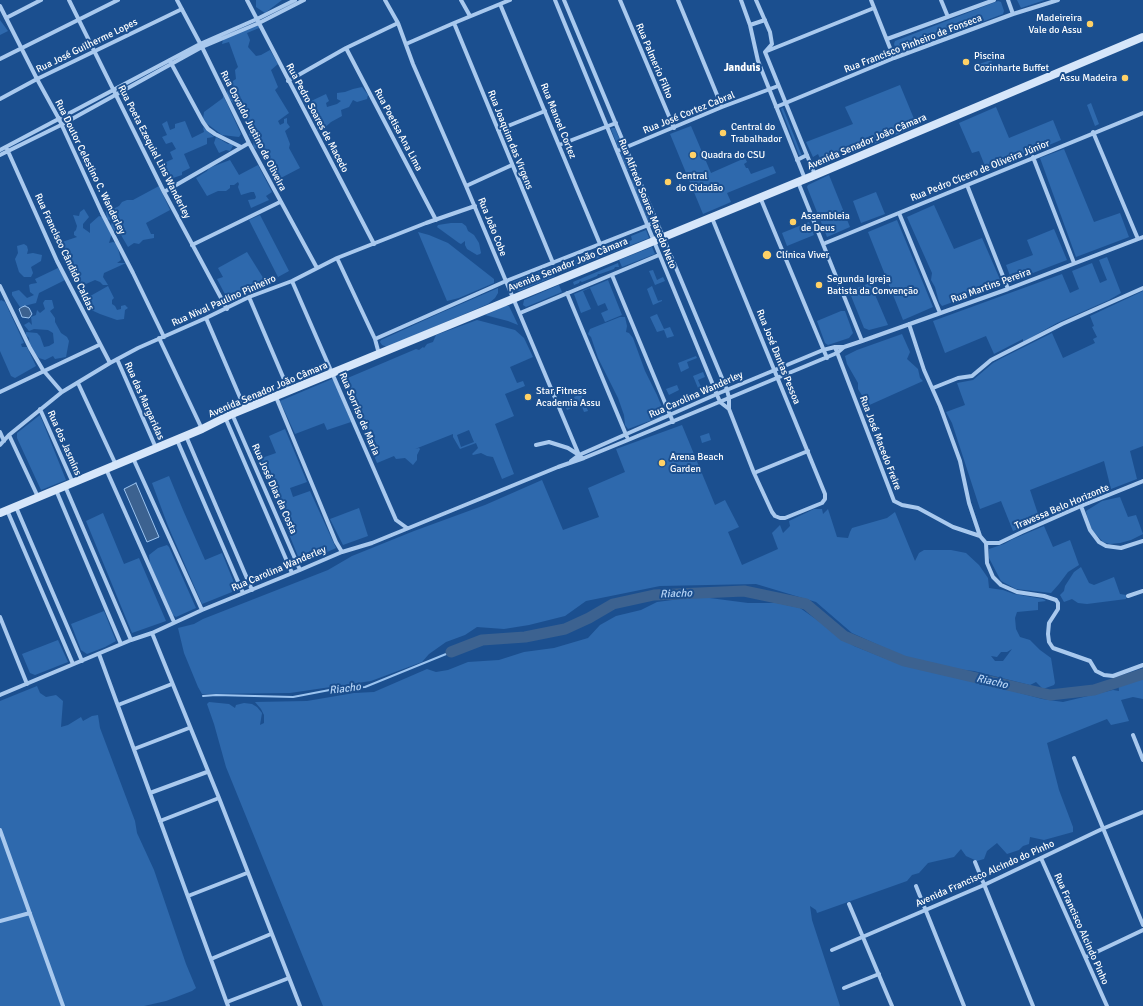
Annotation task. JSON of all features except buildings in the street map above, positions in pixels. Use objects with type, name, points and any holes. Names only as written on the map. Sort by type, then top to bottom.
[{"type":"main road","name":"Avenida Senador João Câmara","points":[[4,511],[177,440],[245,409],[815,175],[1143,38]]},
{"type":"street","points":[[6,18],[41,0]]},
{"type":"street","name":"Rua Poeta Ezequiel Lins Wanderley","points":[[69,0],[164,192],[227,309]]},
{"type":"street","points":[[0,58],[118,0]]},
{"type":"street","name":"Rua Osvaldo Justino de Oliveira","points":[[177,0],[249,143],[317,268]]},
{"type":"street","name":"Rua Pedro Soares de Macedo","points":[[247,0],[374,244]]},
{"type":"street","points":[[258,21],[295,0]]},
{"type":"street","points":[[0,155],[7,149],[113,89],[201,46],[304,0]]},
{"type":"street","name":"Rua João Cobe","points":[[385,0],[398,24],[413,64],[475,206],[579,455]]},
{"type":"street","points":[[461,0],[470,16]]},
{"type":"street","points":[[406,44],[510,0]]},
{"type":"street","name":"Rua Alfredo Soares Macedo Neto","points":[[555,0],[720,402],[729,410],[769,508],[775,516],[785,518],[822,503]]},
{"type":"street","name":"Rua Alfredo Soares Macedo Neto","points":[[564,0],[730,398],[729,410]]},
{"type":"street","name":"Rua Palmerio Filho","points":[[620,0],[674,128]]},
{"type":"street","points":[[678,0],[722,107]]},
{"type":"street","points":[[741,0],[750,25],[758,61],[797,160],[823,244],[862,341]]},
{"type":"street","points":[[756,0],[770,32],[772,44],[765,52]]},
{"type":"street","points":[[870,0],[894,58]]},
{"type":"street","points":[[941,0],[948,17]]},
{"type":"street","points":[[887,39],[994,0]]},
{"type":"street","points":[[1008,0],[1013,14]]},
{"type":"street","name":"Rua Francisco Pinheiro de Fonseca","points":[[776,107],[894,58],[1013,14],[1058,0]]},
{"type":"street","name":"Rua Manoel Cortez","points":[[500,4],[600,244]]},
{"type":"street","name":"Rua Doutor Celestino C. Wanderley","points":[[0,6],[59,119],[102,213],[134,273],[164,337]]},
{"type":"street","points":[[765,52],[874,8]]},
{"type":"street","name":"Rua José Guilherme Lopes","points":[[0,99],[37,79],[182,9]]},
{"type":"street","points":[[750,25],[765,20]]},
{"type":"street","name":"Rua Joaquim das Virgens","points":[[454,23],[553,263]]},
{"type":"street","points":[[288,81],[346,48],[398,24]]},
{"type":"street","name":"Rua Poetisa Ana Lima","points":[[346,48],[436,220]]},
{"type":"street","points":[[765,52],[815,175]]},
{"type":"street","points":[[0,150],[7,149],[61,125],[170,62]]},
{"type":"street","points":[[170,62],[208,129],[242,147]]},
{"type":"street","points":[[583,70],[592,67]]},
{"type":"street","name":"Rua José Cortez Cabral","points":[[617,151],[722,107],[778,86]]},
{"type":"street","points":[[498,130],[545,111]]},
{"type":"street","name":"Rua Pedro Cícero de Oliveira Júnior","points":[[823,244],[1093,132],[1143,113]]},
{"type":"street","points":[[559,145],[616,123]]},
{"type":"street","points":[[1093,132],[1138,239]]},
{"type":"street","points":[[164,192],[249,143]]},
{"type":"street","name":"Rua Francisco Cândido Caldas","points":[[7,149],[57,261],[99,345],[110,363]]},
{"type":"street","points":[[797,160],[807,156]]},
{"type":"street","points":[[1033,157],[1074,263]]},
{"type":"street","points":[[466,186],[512,165]]},
{"type":"street","points":[[627,177],[636,174]]},
{"type":"street","points":[[967,185],[1008,289]]},
{"type":"street","points":[[760,197],[827,358]]},
{"type":"street","points":[[192,246],[280,202]]},
{"type":"street","name":"Rua Nival Paulino Pinheiro","points":[[0,445],[9,435],[62,392],[117,359],[159,338],[227,309],[249,297],[292,281],[337,258],[475,206]]},
{"type":"street","points":[[899,213],[940,313]]},
{"type":"street","name":"Rua José Dantas Pessoa","points":[[712,217],[825,494],[825,499],[822,503]]},
{"type":"street","name":"Avenida Senador João Câmara","points":[[374,339],[506,281],[656,222]]},
{"type":"street","name":"Rua Martins Pereira","points":[[844,347],[1008,289],[1143,237]]},
{"type":"street","points":[[520,313],[659,255]]},
{"type":"street","points":[[337,258],[374,339],[379,354]]},
{"type":"street","points":[[662,263],[672,259]]},
{"type":"street","points":[[612,275],[673,422]]},
{"type":"street","name":"Rua Sorriso de Maria","points":[[292,281],[396,520],[407,528]]},
{"type":"street","points":[[0,286],[23,334],[43,370],[62,392]]},
{"type":"street","points":[[933,388],[958,378],[972,376],[991,360],[1062,324],[1143,288]]},
{"type":"street","points":[[567,294],[628,440]]},
{"type":"street","points":[[249,297],[289,391]]},
{"type":"street","points":[[206,318],[245,409]]},
{"type":"street","points":[[909,324],[924,370],[933,388],[960,461],[969,503],[980,536],[986,543],[987,563],[993,577],[1001,585],[1017,592],[1052,598],[1058,603],[1057,612],[1050,620],[1049,626],[1049,642],[1051,647],[1090,661],[1099,673],[1113,676],[1143,664]]},
{"type":"street","points":[[159,338],[202,429]]},
{"type":"street","points":[[0,392],[43,370],[99,345]]},
{"type":"street","name":"Rua Carolina Wanderley","points":[[567,464],[579,455],[726,390],[823,350],[835,347],[844,347]]},
{"type":"street","name":"Rua José Macedo Freire","points":[[835,347],[894,501],[902,505],[918,508],[953,527],[980,536]]},
{"type":"street","points":[[838,353],[844,347]]},
{"type":"street","name":"Rua Carolina Wanderley","points":[[0,695],[121,644],[152,633],[202,610],[342,552],[372,543],[584,458],[838,353]]},
{"type":"street","name":"Rua das Margaridas","points":[[117,359],[156,448]]},
{"type":"street","points":[[78,383],[116,465]]},
{"type":"street","points":[[276,397],[336,542],[342,552]]},
{"type":"street","name":"Rua dos Jasmins","points":[[40,409],[131,640]]},
{"type":"street","name":"Rua José Dias da Costa","points":[[229,416],[300,570]]},
{"type":"street","name":"Rua José Dias da Costa","points":[[229,416],[292,573]]},
{"type":"street","points":[[0,432],[4,441]]},
{"type":"street","points":[[9,435],[38,497]]},
{"type":"street","points":[[186,436],[252,590]]},
{"type":"street","points":[[177,440],[243,593]]},
{"type":"street","points":[[536,446],[549,442],[568,448],[584,458]]},
{"type":"street","points":[[754,472],[808,451]]},
{"type":"street","points":[[133,458],[202,610]]},
{"type":"street","points":[[106,469],[174,622]]},
{"type":"street","name":"Travessa Belo Horizonte","points":[[986,543],[999,543],[1081,506],[1143,481]]},
{"type":"street","points":[[56,490],[121,644]]},
{"type":"street","points":[[16,506],[82,661]]},
{"type":"street","points":[[1081,506],[1090,530],[1099,542],[1106,546],[1121,548],[1143,541]]},
{"type":"street","points":[[4,511],[73,664]]},
{"type":"street","points":[[1128,596],[1143,591]]},
{"type":"street","points":[[0,617],[27,684]]},
{"type":"street","points":[[152,633],[300,1006]]},
{"type":"street","points":[[99,654],[227,1004],[289,978]]},
{"type":"street","points":[[118,705],[172,684]]},
{"type":"street","points":[[134,749],[189,728]]},
{"type":"street","points":[[1133,735],[1143,760]]},
{"type":"street","points":[[1074,758],[1102,829],[1143,925]]},
{"type":"street","points":[[150,793],[207,772]]},
{"type":"street","points":[[160,820],[218,798]]},
{"type":"street","name":"Avenida Francisco Alcindo do Pinho","points":[[832,950],[984,885],[1102,829],[1143,812]]},
{"type":"street","points":[[0,830],[63,1006]]},
{"type":"street","name":"Rua Francisco Alcindo Pinho","points":[[1041,858],[1107,1006]]},
{"type":"street","points":[[975,862],[1033,1006]]},
{"type":"street","points":[[188,896],[247,873]]},
{"type":"street","points":[[916,886],[964,1006]]},
{"type":"street","points":[[849,904],[892,1006]]},
{"type":"street","points":[[0,921],[30,913]]},
{"type":"street","points":[[1086,957],[1143,930]]},
{"type":"street","points":[[211,959],[271,934]]},
{"type":"street","points":[[844,988],[879,974]]},
{"type":"shaded area","points":[[256,0],[282,0],[265,13],[256,7]]},
{"type":"shaded area","points":[[1017,0],[1045,0],[1021,8]]},
{"type":"shaded area","points":[[998,1],[1001,2],[1004,11],[1003,14],[899,53],[897,52],[894,44],[895,41]]},
{"type":"shaded area","points":[[0,20],[8,31],[0,35]]},
{"type":"shaded area","points":[[256,22],[259,28],[247,33],[250,40],[248,47],[256,56],[270,50],[278,64],[271,70],[278,87],[275,90],[289,113],[278,121],[280,125],[284,123],[284,119],[287,118],[287,123],[290,127],[285,131],[290,144],[289,148],[300,168],[277,180],[259,150],[254,148],[254,139],[249,135],[249,130],[240,111],[226,95],[229,88],[228,84],[236,79],[235,70],[238,67],[229,42],[222,44],[223,40],[229,34]]},
{"type":"shaded area","points":[[991,60],[993,65],[981,70],[979,64]]},
{"type":"shaded area","points":[[900,85],[917,126],[853,153],[835,155],[823,165],[818,154],[813,157],[806,142],[853,124],[845,107]]},
{"type":"shaded area","points":[[362,87],[368,95],[367,99],[357,102],[353,100],[349,107],[341,110],[342,116],[331,122],[322,130],[317,130],[312,114],[305,105],[307,103],[326,94],[329,101],[326,103],[327,107],[341,101],[337,99],[337,93]]},
{"type":"shaded area","points":[[223,95],[241,134],[239,137],[222,135],[203,119],[204,112],[223,98]]},
{"type":"shaded area","points":[[1091,103],[1099,124],[1095,126],[1087,105]]},
{"type":"shaded area","points":[[996,107],[1009,138],[1053,120],[1061,140],[987,171],[979,151],[972,153],[959,123]]},
{"type":"shaded area","points":[[782,108],[802,156],[799,155],[781,109]]},
{"type":"shaded area","points":[[167,121],[170,130],[175,128],[175,124],[185,121],[192,138],[204,132],[203,127],[214,137],[207,138],[207,144],[184,154],[190,168],[182,172],[182,175],[167,180],[159,165],[173,159],[170,152],[176,149],[172,142],[166,144],[162,137],[167,135],[162,124]]},
{"type":"shaded area","points":[[691,126],[711,173],[745,158],[747,162],[744,164],[751,174],[773,166],[776,173],[727,193],[731,202],[703,214],[670,134]]},
{"type":"shaded area","points":[[615,128],[631,168],[630,170],[627,170],[611,129]]},
{"type":"shaded area","points":[[216,137],[228,144],[231,143],[233,146],[230,151],[226,150],[219,153],[214,143]]},
{"type":"shaded area","points":[[1064,149],[1094,222],[1120,213],[1129,237],[1076,257],[1040,158]]},
{"type":"shaded area","points":[[230,160],[239,175],[258,165],[272,192],[266,196],[269,200],[251,208],[248,200],[255,199],[256,197],[254,192],[241,195],[238,182],[234,185],[230,185],[230,188],[226,191],[218,191],[207,196],[196,178],[209,168]]},
{"type":"shaded area","points":[[829,175],[850,227],[827,237],[807,187],[808,185]]},
{"type":"shaded area","points":[[635,178],[652,219],[651,221],[648,221],[631,180]]},
{"type":"shaded area","points":[[159,186],[170,210],[146,223],[151,234],[154,234],[154,238],[143,240],[139,244],[134,243],[128,247],[121,235],[118,236],[111,226],[112,221],[107,219],[107,209],[113,209],[119,206],[122,202],[133,200]]},
{"type":"shaded area","points":[[876,192],[885,214],[861,223],[853,201]]},
{"type":"shaded area","points":[[934,205],[954,249],[982,238],[1002,284],[942,306],[939,302],[935,287],[931,280],[932,273],[907,217]]},
{"type":"shaded area","points":[[84,209],[89,217],[83,224],[83,228],[90,233],[90,224],[99,216],[102,217],[112,233],[109,243],[116,243],[118,249],[121,260],[117,263],[126,263],[104,273],[103,277],[108,285],[103,285],[95,280],[79,287],[77,282],[79,277],[72,277],[61,254],[59,243],[77,237],[74,235],[77,226],[73,215],[79,216],[80,212]]},
{"type":"shaded area","points":[[260,215],[289,271],[278,277],[249,220]]},
{"type":"shaded area","points":[[897,220],[933,307],[903,320],[868,232]]},
{"type":"shaded area","points":[[809,222],[814,235],[787,246],[782,233]]},
{"type":"shaded area","points":[[462,223],[466,226],[468,231],[474,235],[479,243],[480,254],[477,255],[467,249],[465,241],[461,244],[459,243],[437,227],[438,225]]},
{"type":"shaded area","points":[[1054,229],[1067,260],[1012,281],[1006,265],[1033,255],[1027,240]]},
{"type":"shaded area","points":[[646,230],[649,238],[557,274],[554,269],[584,258],[585,256],[597,252],[599,253],[607,248],[608,250],[632,240],[631,236]]},
{"type":"shaded area","points":[[418,232],[448,243],[494,279],[494,283],[459,298],[447,301]]},
{"type":"shaded area","points":[[24,244],[27,246],[27,254],[33,253],[42,255],[41,261],[31,267],[33,273],[31,277],[24,277],[19,272],[15,259],[18,253],[17,246]]},
{"type":"shaded area","points":[[652,247],[655,254],[622,267],[619,260]]},
{"type":"shaded area","points":[[247,252],[267,284],[228,300],[217,279],[223,277],[218,268]]},
{"type":"shaded area","points":[[1107,257],[1121,293],[1109,300],[1057,323],[1023,342],[1023,339],[994,354],[986,336],[945,353],[933,321],[1062,274],[1070,293],[1079,289],[1072,271],[1092,263],[1100,283],[1107,280],[1099,260]]},
{"type":"shaded area","points":[[618,263],[619,267],[615,267],[614,269],[598,274],[597,276],[582,282],[580,281],[574,285],[573,282]]},
{"type":"shaded area","points":[[552,267],[555,276],[519,291],[516,290],[513,282]]},
{"type":"shaded area","points":[[58,268],[65,280],[39,293],[36,303],[20,307],[12,295],[12,292],[19,290],[27,298],[34,295],[30,292],[29,285],[37,283],[35,279]]},
{"type":"shaded area","points":[[653,270],[657,280],[663,277],[665,281],[655,285],[649,271]]},
{"type":"shaded area","points":[[608,280],[622,315],[605,322],[601,313],[608,310],[605,303],[598,306],[590,288],[583,291],[591,309],[581,313],[574,294]]},
{"type":"shaded area","points":[[870,283],[888,325],[869,330],[864,328],[849,291]]},
{"type":"shaded area","points":[[559,285],[562,292],[526,307],[523,305],[524,300]]},
{"type":"shaded area","points":[[108,286],[114,298],[112,300],[112,304],[117,310],[121,309],[121,306],[125,305],[128,308],[125,310],[124,319],[117,320],[89,309],[85,299]]},
{"type":"shaded area","points":[[652,286],[658,301],[662,300],[653,305],[647,289]]},
{"type":"shaded area","points":[[498,288],[498,293],[495,298],[488,304],[387,347],[382,345],[380,342],[381,340]]},
{"type":"shaded area","points":[[1143,291],[1143,446],[1130,451],[1137,479],[1111,489],[1104,461],[1030,490],[1040,520],[1013,531],[1001,501],[980,509],[952,423],[946,412],[965,405],[957,383],[973,380],[993,363],[1052,333],[1063,358],[1095,343],[1093,339],[1097,337],[1092,327],[1094,326],[1090,316]]},
{"type":"shaded area","points":[[1,300],[5,302],[24,343],[21,344],[22,347],[27,347],[36,366],[15,378],[11,376],[0,351]]},
{"type":"shaded area","points":[[45,300],[52,300],[54,308],[50,311],[55,318],[55,322],[61,333],[67,337],[69,341],[66,357],[55,359],[53,356],[45,360],[39,358],[30,347],[29,338],[26,335],[26,332],[37,333],[40,336],[44,347],[54,343],[53,333],[48,330],[34,329],[29,331],[24,325],[29,322],[32,325],[31,317],[36,315],[37,310],[40,313],[45,309],[43,303]]},
{"type":"shaded area","points":[[25,306],[29,308],[32,314],[29,318],[22,317],[19,309]]},
{"type":"shaded area","points":[[505,306],[509,306],[518,325],[485,315]]},
{"type":"shaded area","points":[[841,311],[845,311],[853,333],[849,338],[828,345],[825,343],[817,321]]},
{"type":"shaded area","points":[[657,314],[664,329],[670,327],[674,336],[667,338],[664,330],[657,332],[650,317]]},
{"type":"shaded area","points":[[620,317],[625,317],[627,326],[626,332],[633,338],[645,371],[664,412],[663,416],[628,429],[625,425],[624,415],[618,398],[598,358],[591,337],[588,334],[590,329]]},
{"type":"shaded area","points":[[477,320],[515,330],[524,338],[533,357],[510,367],[517,383],[523,381],[525,386],[505,394],[514,416],[495,424],[514,474],[502,479],[493,457],[481,453],[473,455],[472,454],[478,448],[476,443],[460,449],[453,437],[453,434],[415,449],[420,449],[417,455],[417,460],[413,465],[405,458],[396,459],[394,456],[377,463],[343,380],[416,349],[419,350],[423,347],[424,348],[427,344],[433,342],[436,335]],"holes":[[[469,430],[474,442],[461,447],[457,435]]]},
{"type":"shaded area","points":[[902,334],[910,352],[907,359],[918,369],[920,378],[923,381],[865,407],[863,397],[858,389],[858,383],[847,364],[845,356],[857,350]]},
{"type":"shaded area","points":[[696,356],[697,358],[687,362],[689,368],[681,372],[678,363]]},
{"type":"shaded area","points":[[703,372],[705,377],[698,380],[701,387],[698,388],[693,376]]},
{"type":"shaded area","points":[[332,379],[335,382],[351,422],[327,430],[324,423],[295,434],[280,401]]},
{"type":"shaded area","points":[[677,385],[679,390],[669,395],[666,389]]},
{"type":"shaded area","points":[[581,394],[588,411],[584,412],[581,404],[567,410],[563,401],[567,400],[570,407],[577,404],[574,397]]},
{"type":"shaded area","points":[[40,415],[66,480],[41,490],[17,438],[17,433]]},
{"type":"shaded area","points":[[682,425],[715,505],[725,500],[739,527],[728,532],[742,565],[778,549],[772,533],[780,525],[783,533],[790,526],[789,521],[814,509],[822,509],[823,514],[828,509],[837,537],[848,538],[852,528],[887,518],[895,512],[915,561],[919,553],[924,550],[951,550],[966,553],[979,565],[988,578],[989,588],[1043,599],[1046,601],[1038,602],[1038,610],[1017,612],[1015,618],[1016,629],[1020,637],[1030,640],[1051,658],[1055,683],[1054,685],[1043,689],[1036,682],[1030,685],[974,671],[957,669],[907,658],[852,633],[816,602],[756,584],[660,586],[586,601],[565,616],[529,625],[504,629],[477,627],[465,635],[446,642],[429,654],[422,662],[371,681],[290,693],[202,694],[184,653],[178,628],[194,624],[203,619],[328,570],[352,556],[485,505],[542,480],[563,530],[599,517],[588,488],[625,472],[616,449]],"holes":[[[1012,649],[1003,661],[995,661],[991,656],[997,657],[1001,652],[1007,652]]]},
{"type":"shaded area","points":[[285,429],[307,482],[290,488],[293,497],[310,491],[336,548],[301,564],[259,459],[276,453],[269,436]]},
{"type":"shaded area","points":[[709,433],[711,440],[702,443],[700,436]]},
{"type":"shaded area","points":[[169,476],[205,560],[222,553],[237,590],[202,604],[168,526],[152,483]]},
{"type":"shaded area","points":[[136,483],[159,537],[147,542],[124,489]]},
{"type":"shaded area","points":[[1120,497],[1128,517],[1136,515],[1143,534],[1131,540],[1120,543],[1110,544],[1103,542],[1092,530],[1086,511],[1102,501]]},
{"type":"shaded area","points":[[359,508],[368,536],[343,545],[330,519]]},
{"type":"shaded area","points":[[103,513],[124,564],[139,558],[166,621],[132,633],[86,521]]},
{"type":"shaded area","points":[[1044,526],[1053,547],[1070,540],[1079,565],[1068,572],[1051,593],[1016,589],[1001,581],[989,558],[989,549]]},
{"type":"shaded area","points":[[167,545],[196,608],[176,617],[173,615],[150,564],[149,555],[158,548]]},
{"type":"shaded area","points":[[1081,567],[1089,583],[1094,585],[1114,577],[1120,594],[1126,595],[1126,599],[1087,604],[1078,603],[1072,599],[1064,602],[1060,595],[1064,591],[1065,586],[1074,572]]},
{"type":"shaded area","points":[[702,597],[748,603],[777,603],[800,608],[854,646],[884,658],[917,668],[974,680],[980,685],[987,684],[1042,699],[1063,702],[1113,690],[1119,691],[1118,679],[1143,670],[1143,699],[1133,697],[1121,700],[1129,721],[1111,725],[1107,719],[1047,743],[1059,790],[1073,827],[1073,832],[1044,840],[1030,837],[1029,844],[1023,846],[1019,850],[1007,854],[997,843],[987,851],[984,859],[977,861],[966,856],[961,849],[954,857],[928,863],[919,873],[912,875],[907,881],[817,913],[816,910],[810,906],[812,920],[840,1006],[323,1006],[226,767],[207,704],[209,702],[229,704],[235,708],[236,705],[244,703],[252,704],[262,713],[260,725],[264,723],[264,715],[255,702],[307,701],[354,693],[374,692],[427,669],[436,672],[448,670],[468,662],[499,660],[524,652],[554,648],[588,638],[600,625],[616,616],[641,610],[657,602]]},
{"type":"shaded area","points":[[104,611],[116,641],[87,654],[81,650],[71,624]]},
{"type":"shaded area","points":[[58,640],[68,662],[35,675],[30,673],[22,654]]},
{"type":"shaded area","points":[[37,686],[40,693],[46,697],[56,695],[63,701],[61,727],[68,725],[81,717],[83,721],[92,716],[98,715],[100,728],[135,821],[137,833],[154,870],[186,964],[196,988],[192,991],[166,1001],[144,1006],[0,1006],[0,701]]},
{"type":"waterway","name":"Riacho","points":[[451,652],[482,640],[525,637],[565,629],[589,618],[613,604],[654,595],[744,591],[806,604],[844,636],[904,661],[1050,695],[1094,690],[1143,674]]},
{"type":"waterway","name":"Riacho","points":[[203,696],[293,697],[340,688],[365,687],[451,652]]},
{"type":"place","name":"Madeireira Vale do Assu","points":[[1090,24]]},
{"type":"place","name":"Piscina Cozinharte Buffet","points":[[966,62]]},
{"type":"place","name":"Assu Madeira","points":[[1125,78]]},
{"type":"place","name":"Central do Trabalhador","points":[[723,133]]},
{"type":"place","name":"Quadra do CSU","points":[[693,155]]},
{"type":"place","name":"Central do Cidadão","points":[[668,182]]},
{"type":"place","name":"Assembleia de Deus","points":[[793,222]]},
{"type":"place","name":"Clínica Viver","points":[[767,255]]},
{"type":"place","name":"Segunda Igreja Batista da Convenção","points":[[819,285]]},
{"type":"place","name":"Star Fitness Academia Assu","points":[[528,397]]},
{"type":"place","name":"Arena Beach Garden","points":[[662,463]]},
{"type":"district","name":"Janduis","points":[[742,68]]}]
